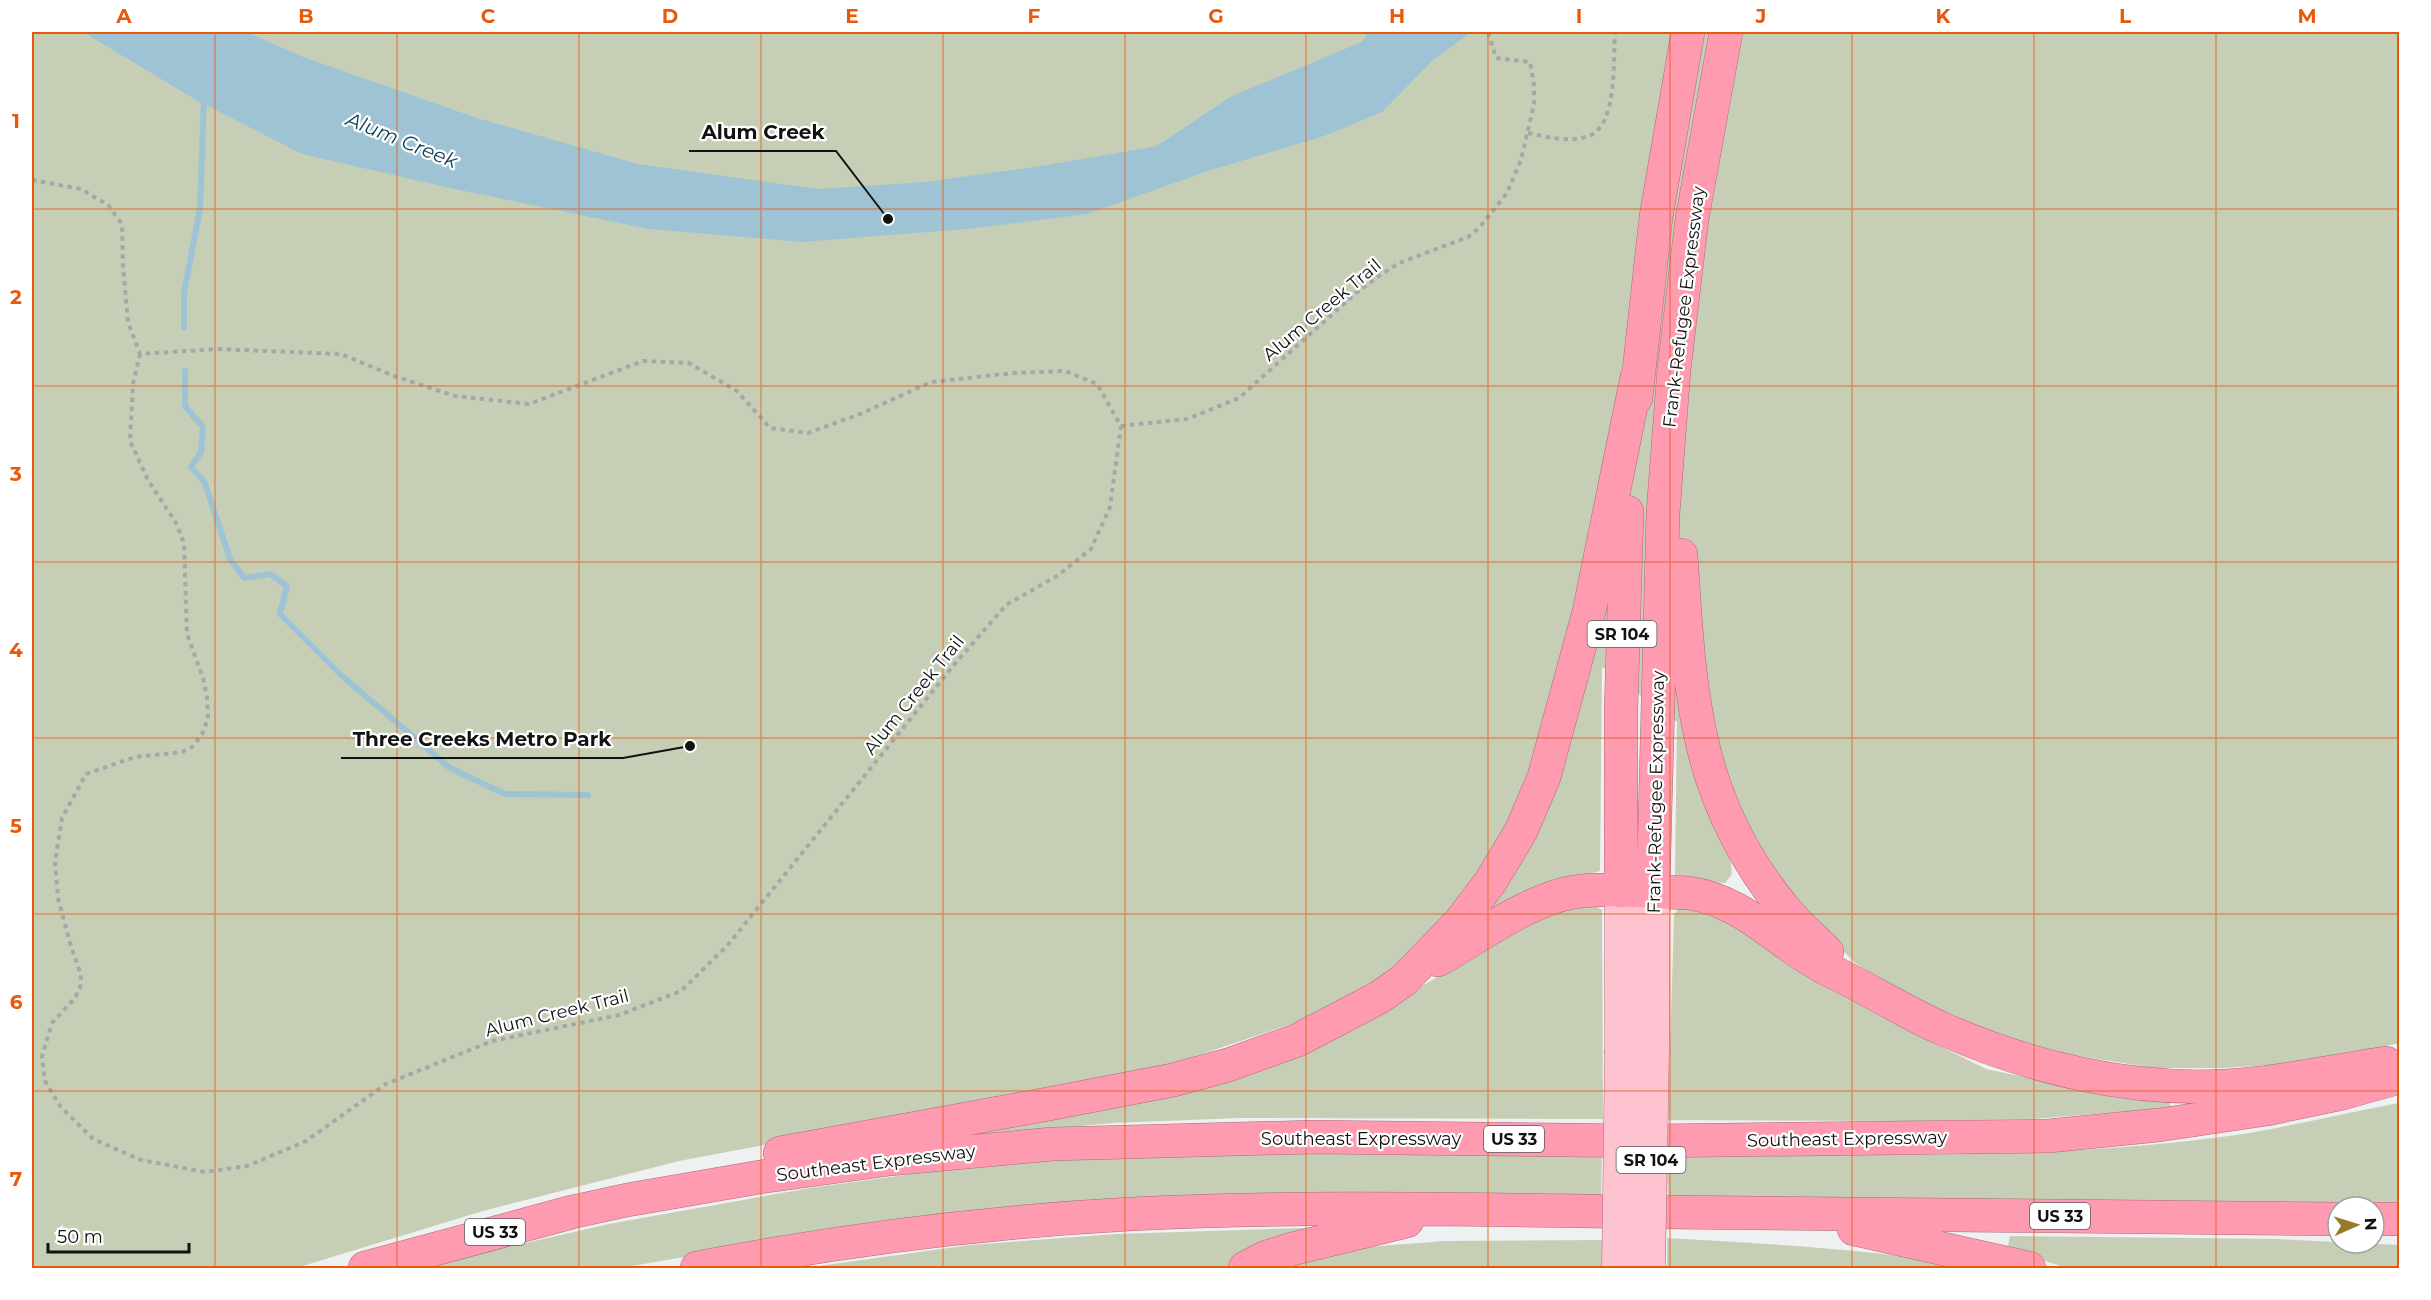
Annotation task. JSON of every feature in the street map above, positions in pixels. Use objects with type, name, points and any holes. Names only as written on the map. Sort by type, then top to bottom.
[{"type":"highway","name":"Frank-Refugee Expressway","points":[[1621,891],[1623,584],[1629,481],[1656,217],[1688,32]]},
{"type":"highway","name":"Frank-Refugee Expressway","points":[[1653,892],[1663,513],[1670,421],[1692,219],[1726,32]]},
{"type":"highway","points":[[1404,980],[1460,922],[1491,881],[1521,831],[1540,788],[1554,745],[1589,612],[1638,377]]},
{"type":"highway","points":[[1670,421],[1688,660],[1695,716],[1715,792],[1745,853],[1783,907],[1831,957],[1866,988]]},
{"type":"highway","points":[[627,1200],[713,1165],[1043,1106],[1173,1080],[1228,1065],[1298,1040],[1378,998],[1404,980],[1548,899],[1574,892],[1689,893],[1721,901],[1744,912],[1823,967],[1943,1029],[1996,1050],[2058,1068],[2149,1086],[2224,1086],[2268,1082],[2400,1060]]},
{"type":"highway","name":"Southeast Expressway","points":[[365,1269],[572,1212],[627,1200],[760,1177],[890,1160],[1053,1144],[1312,1137],[1648,1141],[2048,1136],[2159,1125],[2267,1109],[2343,1093],[2400,1077]]},
{"type":"highway","name":"US 33","points":[[697,1269],[757,1256],[890,1237],[1028,1221],[1134,1214],[1281,1209],[2326,1219]]},
{"type":"highway","points":[[1245,1269],[1264,1258],[1292,1249],[1348,1237],[1448,1209]]},
{"type":"highway","points":[[1782,1213],[1938,1246],[2029,1269]]},
{"type":"main road","name":"Frank-Refugee Expressway","points":[[1618,1269],[1621,891]]},
{"type":"main road","name":"Frank-Refugee Expressway","points":[[1649,1269],[1653,892]]},
{"type":"path","name":"Alum Creek Trail","points":[[140,354],[134,384],[130,441],[148,480],[176,523],[184,543],[187,634],[203,678],[208,718],[202,735],[192,747],[182,753],[135,757],[86,774],[62,818],[55,862],[58,898],[69,943],[81,975],[80,988],[75,998],[52,1023],[42,1056],[45,1081],[60,1106],[93,1139],[141,1160],[205,1172],[247,1166],[306,1141],[386,1084],[492,1041],[619,1015],[681,991],[727,946],[954,665],[1006,605],[1057,576],[1091,549],[1110,507],[1121,426],[1187,419],[1239,398],[1356,293],[1379,276],[1399,263],[1468,237],[1491,215],[1507,193],[1521,160],[1534,104],[1534,85],[1530,62],[1496,58],[1488,32]]},
{"type":"path","points":[[1528,133],[1575,139],[1589,136],[1599,130],[1607,116],[1611,95],[1615,32]]},
{"type":"path","points":[[32,180],[81,189],[108,205],[122,224],[128,322],[140,354],[217,349],[341,354],[394,376],[455,396],[529,404],[643,361],[689,363],[737,391],[770,428],[808,433],[860,414],[931,382],[1014,373],[1065,371],[1097,384],[1121,426]]},
{"type":"green space","points":[[32,32],[2399,32],[2399,1043],[2336,1057],[2286,1064],[2224,1068],[2154,1068],[2067,1054],[1970,1026],[1911,997],[1855,963],[1807,914],[1729,845],[1732,874],[1725,883],[1675,879],[1677,722],[1602,667],[1600,871],[1548,885],[1482,916],[1524,858],[1555,787],[1521,802],[1490,866],[1428,941],[1378,983],[1294,1023],[1166,1066],[679,1161],[483,1211],[296,1268],[32,1268]]},
{"type":"green space","points":[[1574,902],[1589,902],[1602,910],[1603,1119],[1240,1118],[1113,1123],[946,1139],[1352,1027],[1468,959]]},
{"type":"green space","points":[[1680,906],[1721,913],[1883,1018],[1986,1069],[2072,1087],[2169,1101],[2171,1108],[2033,1119],[1668,1120],[1674,915]]},
{"type":"green space","points":[[2399,1103],[2399,1204],[2386,1204],[2386,1195],[2326,1195],[2326,1204],[1668,1199],[1666,1153],[1874,1155],[2083,1150],[2221,1137]]},
{"type":"green space","points":[[1602,1152],[1601,1197],[879,1223],[621,1268],[429,1268],[486,1252],[609,1224],[810,1188],[956,1168],[1124,1154]]},
{"type":"green space","points":[[1304,1228],[1306,1236],[1249,1256],[1227,1268],[804,1268],[970,1245],[1116,1234]]},
{"type":"green space","points":[[2010,1236],[2326,1241],[2326,1255],[2386,1255],[2386,1244],[2399,1245],[2399,1268],[2067,1268],[2007,1249]]},
{"type":"green space","points":[[1667,1238],[1863,1252],[1980,1268],[1667,1268]]},
{"type":"green space","points":[[1603,1240],[1603,1268],[1271,1268],[1366,1247],[1446,1241]]},
{"type":"water","points":[[83,32],[247,32],[303,57],[477,118],[638,164],[818,189],[925,182],[1048,165],[1157,146],[1230,97],[1362,42],[1368,32],[1471,32],[1431,62],[1382,112],[1324,136],[1208,171],[1087,214],[967,229],[802,242],[649,229],[450,188],[302,154],[196,100]]},
{"type":"waterway","points":[[184,328],[184,293],[200,209],[204,97]]},
{"type":"waterway","points":[[185,371],[185,406],[203,427],[201,452],[191,467],[204,481],[230,559],[244,578],[270,574],[287,586],[280,614],[342,676],[450,768],[505,794],[588,795]]},
{"type":"place","name":"Alum Creek","points":[[888,219]]},
{"type":"place","name":"Three Creeks Metro Park","points":[[690,746]]}]
